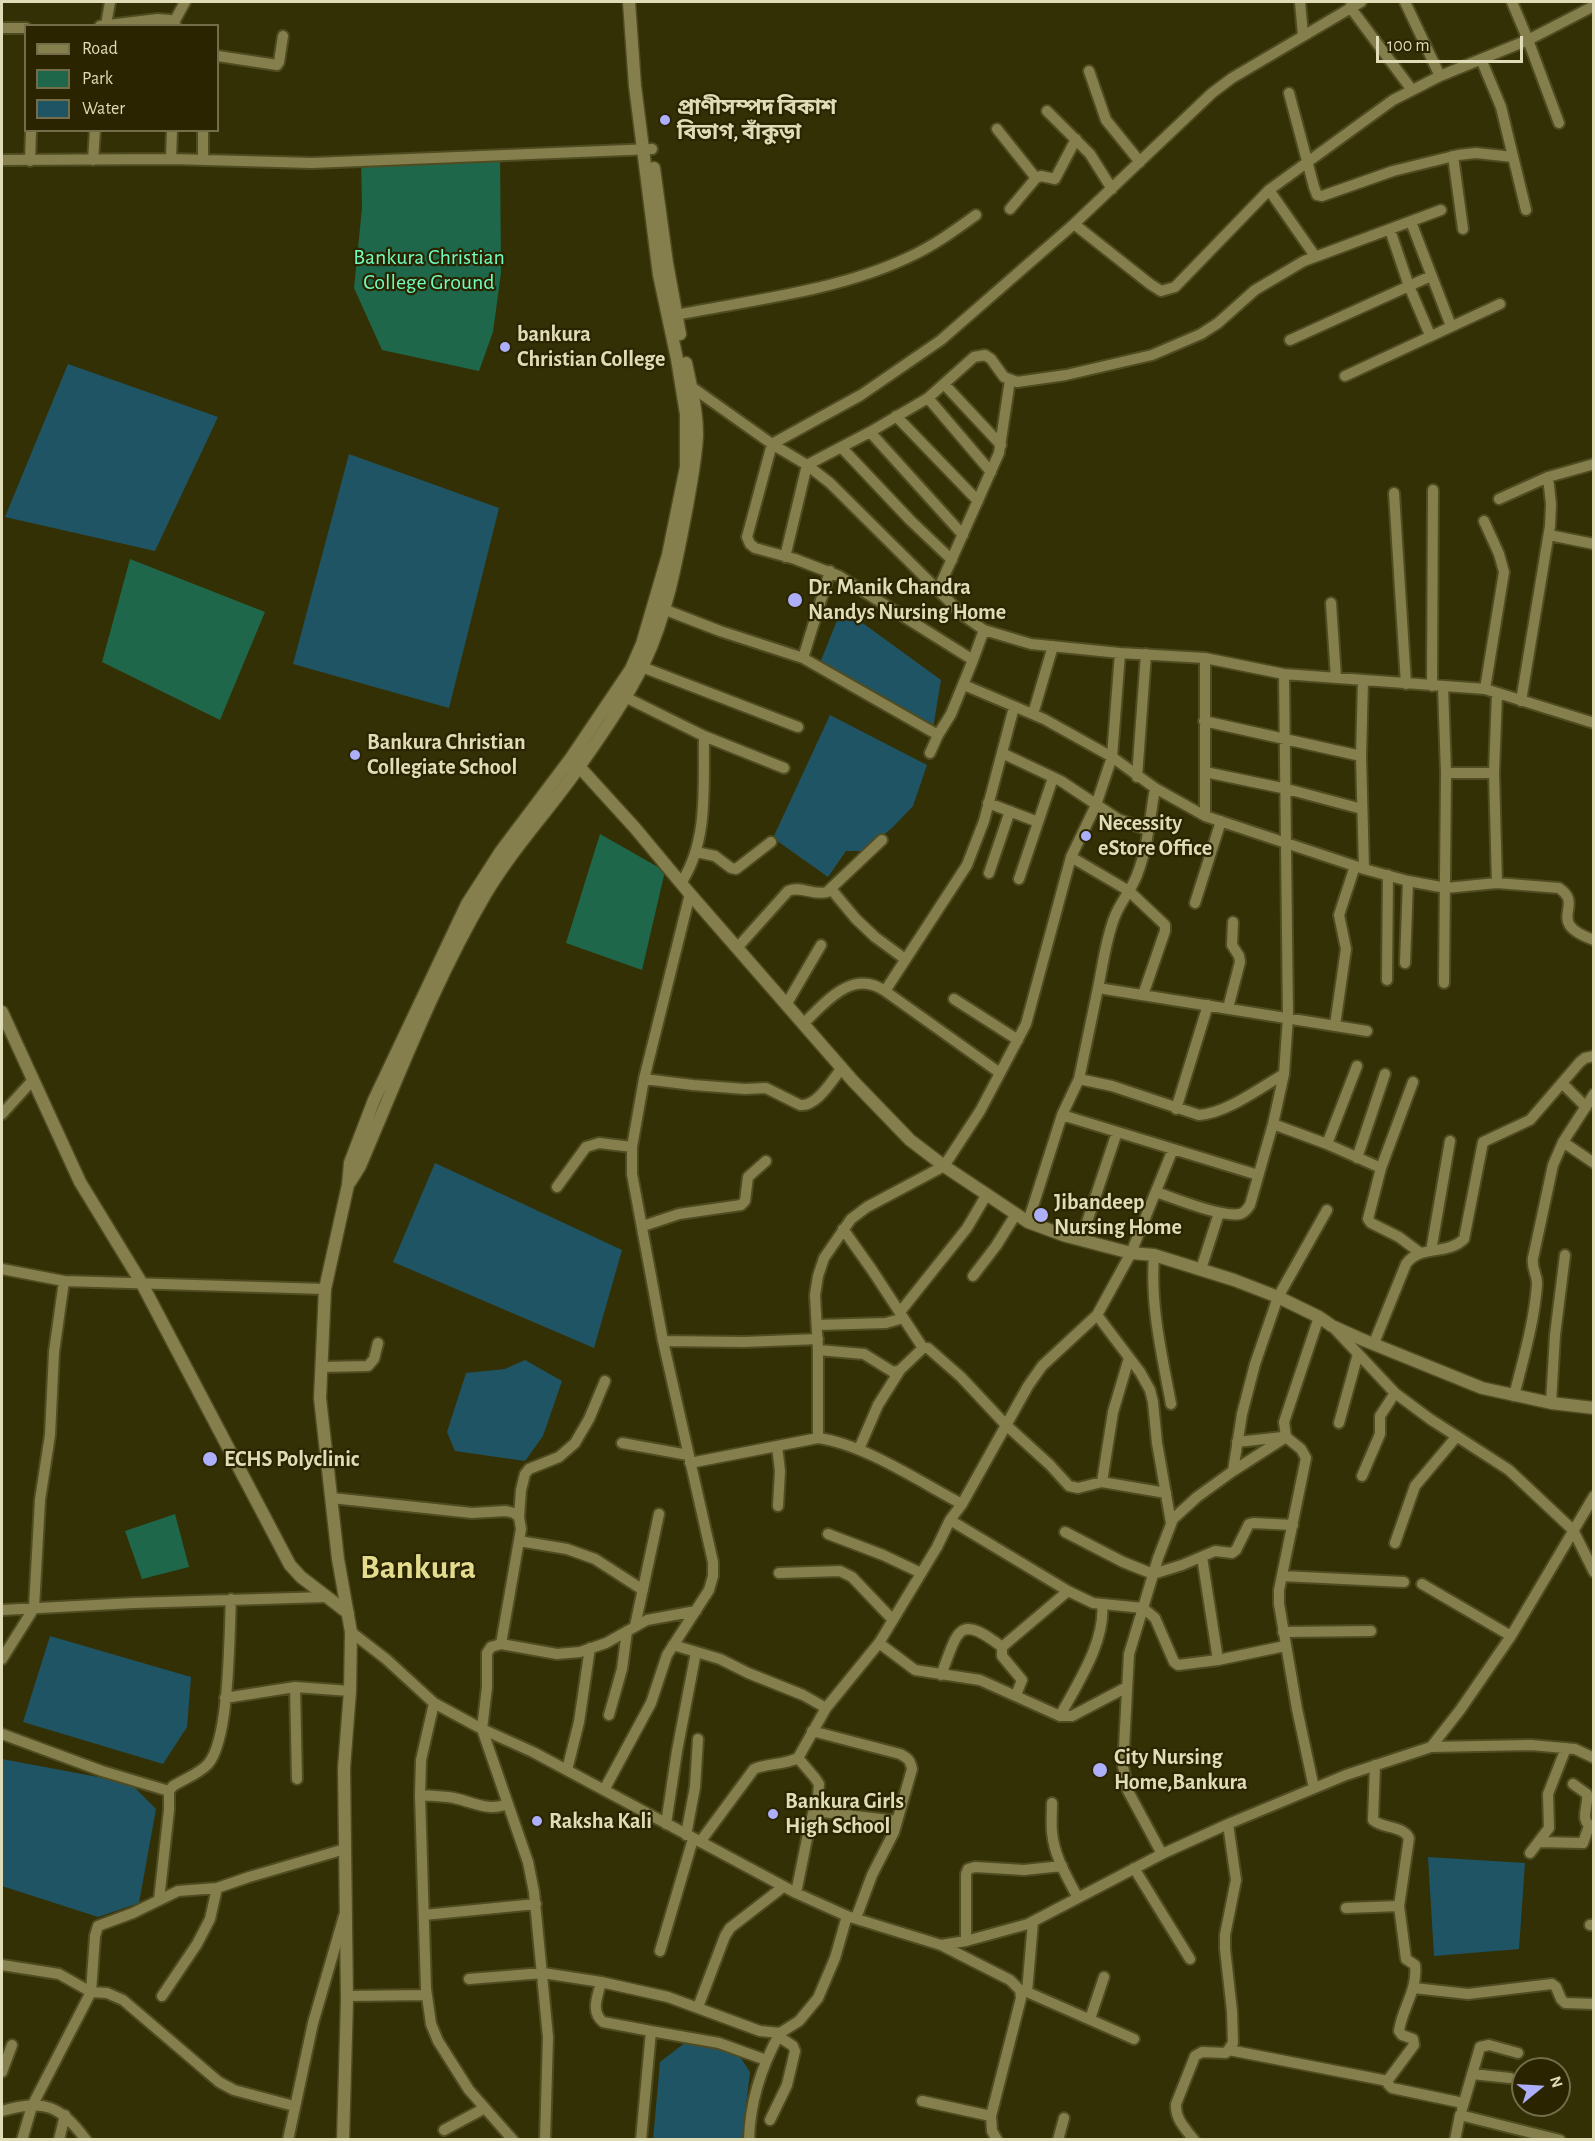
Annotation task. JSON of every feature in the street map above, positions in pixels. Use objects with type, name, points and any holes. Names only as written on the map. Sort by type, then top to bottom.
[{"type":"street","points":[[106,24],[110,2]]},
{"type":"street","points":[[116,24],[158,20],[170,20],[175,24],[185,2]]},
{"type":"street","points":[[629,2],[635,86],[648,149],[686,383],[830,483],[964,616],[984,630],[1031,644],[1204,658],[1284,674],[1485,689],[1593,723]]},
{"type":"street","points":[[343,2139],[347,1996],[344,1768],[350,1691],[351,1632],[338,1559],[320,1398],[325,1289],[348,1185],[360,1166],[409,1052],[467,927],[505,864],[576,762],[625,697],[650,650],[659,607],[680,541],[695,457],[696,423],[659,275],[637,2]]},
{"type":"street","points":[[1300,2],[1303,35]]},
{"type":"street","points":[[973,660],[830,571],[755,548],[750,544],[747,537],[772,444],[861,395],[941,340],[1074,224],[1212,93],[1232,78],[1361,2]]},
{"type":"street","points":[[1405,2],[1440,76]]},
{"type":"street","points":[[1512,2],[1559,123]]},
{"type":"street","points":[[1074,224],[1150,284],[1161,291],[1168,291],[1175,287],[1269,190],[1393,100],[1440,76],[1528,40],[1593,6]]},
{"type":"street","points":[[1350,7],[1412,90]]},
{"type":"street","points":[[2,28],[24,28]]},
{"type":"street","points":[[219,56],[277,65],[283,36]]},
{"type":"street","points":[[1481,59],[1501,106],[1526,210]]},
{"type":"street","points":[[1089,71],[1106,120],[1140,162]]},
{"type":"street","points":[[1289,93],[1317,195],[1322,196],[1393,171],[1453,156],[1476,153],[1513,157]]},
{"type":"street","points":[[1047,111],[1090,154],[1112,189]]},
{"type":"street","points":[[997,129],[1036,178]]},
{"type":"street","points":[[30,160],[31,132]]},
{"type":"street","points":[[93,160],[95,132]]},
{"type":"street","points":[[171,159],[172,132]]},
{"type":"street","points":[[203,132],[203,160]]},
{"type":"street","points":[[1010,209],[1036,178],[1041,176],[1055,179],[1076,139]]},
{"type":"street","points":[[2,160],[171,159],[312,162],[648,149]]},
{"type":"street","points":[[1453,156],[1463,229]]},
{"type":"street","points":[[1269,190],[1315,256]]},
{"type":"street","points":[[807,465],[842,448],[928,398],[974,357],[981,354],[991,359],[1004,377],[1017,382],[1066,375],[1152,355],[1201,334],[1218,323],[1255,291],[1315,256],[1441,210]]},
{"type":"street","points":[[676,315],[781,295],[869,273],[942,240],[976,215]]},
{"type":"street","points":[[1410,222],[1451,326]]},
{"type":"street","points":[[1390,230],[1409,286],[1430,335]]},
{"type":"street","points":[[1290,340],[1431,276]]},
{"type":"street","points":[[1345,376],[1500,304]]},
{"type":"street","points":[[938,590],[1001,445],[1010,380]]},
{"type":"street","points":[[944,384],[1001,445]]},
{"type":"street","points":[[928,398],[991,472]]},
{"type":"street","points":[[896,416],[978,501]]},
{"type":"street","points":[[870,432],[963,535]]},
{"type":"street","points":[[842,448],[910,520],[952,560]]},
{"type":"street","points":[[1498,499],[1548,477],[1593,464]]},
{"type":"street","points":[[785,556],[807,465]]},
{"type":"street","points":[[1521,701],[1549,535],[1551,504],[1548,477]]},
{"type":"street","points":[[1433,490],[1438,686],[1446,773],[1444,983]]},
{"type":"street","points":[[1394,493],[1406,684]]},
{"type":"street","points":[[1484,521],[1499,554],[1504,572],[1485,689]]},
{"type":"street","points":[[1549,535],[1593,544]]},
{"type":"street","points":[[803,658],[830,571]]},
{"type":"street","points":[[1331,603],[1336,678]]},
{"type":"street","points":[[659,607],[720,631],[803,658],[938,735]]},
{"type":"street","points":[[576,762],[631,669],[659,607]]},
{"type":"street","points":[[930,753],[964,685],[984,630]]},
{"type":"street","points":[[1033,714],[1053,646]]},
{"type":"street","points":[[818,1438],[818,1345],[815,1295],[824,1258],[851,1219],[867,1207],[944,1167],[980,1111],[1018,1040],[1031,1012],[1071,857],[1096,805],[1112,757],[1120,653]]},
{"type":"street","points":[[1137,777],[1146,654]]},
{"type":"street","points":[[1204,658],[1205,816]]},
{"type":"street","points":[[642,666],[798,727]]},
{"type":"street","points":[[1156,1192],[1219,1213],[1239,1215],[1245,1212],[1250,1205],[1273,1124],[1284,1074],[1288,1017],[1284,674]]},
{"type":"street","points":[[1335,1025],[1346,949],[1339,915],[1359,867],[1363,680]]},
{"type":"street","points":[[964,685],[1033,714],[1112,757],[1137,777],[1205,816],[1408,881],[1446,888],[1497,883],[1559,888],[1565,892],[1569,900],[1567,920],[1570,928],[1593,938]]},
{"type":"street","points":[[1497,693],[1494,773],[1497,883]]},
{"type":"street","points":[[625,697],[704,736],[784,768]]},
{"type":"street","points":[[885,991],[967,865],[988,803],[1014,707]]},
{"type":"street","points":[[1204,721],[1362,756]]},
{"type":"street","points":[[681,883],[690,870],[696,852],[702,818],[704,736]]},
{"type":"street","points":[[1002,753],[1053,778],[1124,822],[1148,830]]},
{"type":"street","points":[[576,762],[786,1005],[910,1140],[944,1167],[1028,1222],[1081,1240],[1201,1269],[1278,1297],[1319,1317],[1332,1326],[1395,1393],[1430,1419],[1509,1470],[1573,1530],[1593,1572]]},
{"type":"street","points":[[1205,772],[1362,808]]},
{"type":"street","points":[[1446,773],[1494,773]]},
{"type":"street","points":[[1019,879],[1053,778]]},
{"type":"street","points":[[1028,1222],[1062,1115],[1079,1079],[1110,930],[1116,913],[1137,874],[1155,788]]},
{"type":"street","points":[[988,803],[1038,822]]},
{"type":"street","points":[[989,873],[1010,811]]},
{"type":"street","points":[[1195,903],[1221,821]]},
{"type":"street","points":[[737,948],[788,891],[793,889],[822,893],[831,889],[882,840]]},
{"type":"street","points":[[696,852],[716,856],[731,868],[736,869],[771,842]]},
{"type":"street","points":[[1071,857],[1129,891],[1165,925],[1166,931],[1143,995]]},
{"type":"street","points":[[1387,980],[1388,875]]},
{"type":"street","points":[[1405,963],[1408,881]]},
{"type":"street","points":[[831,889],[856,919],[875,937],[906,959]]},
{"type":"street","points":[[604,1790],[651,1703],[667,1655],[709,1590],[713,1576],[712,1562],[663,1341],[632,1174],[632,1147],[644,1079],[690,894]]},
{"type":"street","points":[[1228,1008],[1240,962],[1232,945],[1233,922]]},
{"type":"street","points":[[786,1005],[821,945]]},
{"type":"street","points":[[803,1024],[841,989],[866,983],[876,985],[1000,1073]]},
{"type":"street","points":[[1098,988],[1367,1031]]},
{"type":"street","points":[[954,999],[1018,1040]]},
{"type":"street","points":[[1176,1108],[1208,1005]]},
{"type":"street","points":[[2,1012],[80,1182],[141,1282],[290,1565],[348,1613]]},
{"type":"street","points":[[1374,1343],[1406,1264],[1411,1257],[1419,1252],[1452,1248],[1464,1239],[1483,1142],[1530,1120],[1580,1062],[1593,1056]]},
{"type":"street","points":[[1327,1144],[1357,1066]]},
{"type":"street","points":[[644,1079],[744,1089],[766,1088],[800,1106],[806,1106],[813,1102],[842,1068]]},
{"type":"street","points":[[1079,1079],[1112,1086],[1199,1115],[1209,1114],[1247,1096],[1284,1074]]},
{"type":"street","points":[[1357,1158],[1385,1074]]},
{"type":"street","points":[[2,1114],[32,1081]]},
{"type":"street","points":[[1413,1082],[1381,1168],[1368,1219],[1419,1252]]},
{"type":"street","points":[[1562,1083],[1586,1107]]},
{"type":"street","points":[[1514,1396],[1530,1332],[1538,1281],[1532,1266],[1533,1258],[1553,1165],[1563,1142],[1593,1094]]},
{"type":"street","points":[[1062,1115],[1258,1175]]},
{"type":"street","points":[[1273,1124],[1327,1144],[1381,1168]]},
{"type":"street","points":[[1081,1240],[1117,1132]]},
{"type":"street","points":[[1431,1251],[1450,1141]]},
{"type":"street","points":[[1563,1142],[1593,1163]]},
{"type":"street","points":[[557,1188],[586,1147],[599,1143],[632,1147]]},
{"type":"street","points":[[693,1839],[754,1769],[798,1758],[826,1708],[879,1643],[950,1520],[962,1504],[1028,1386],[1042,1366],[1097,1315],[1131,1253],[1173,1149]]},
{"type":"street","points":[[643,1226],[679,1214],[741,1205],[745,1202],[748,1177],[766,1161]]},
{"type":"street","points":[[817,1326],[886,1323],[901,1315],[967,1228],[987,1194]]},
{"type":"street","points":[[1233,1471],[1237,1442],[1255,1364],[1278,1297],[1328,1210]]},
{"type":"street","points":[[1201,1269],[1219,1213]]},
{"type":"street","points":[[973,1276],[996,1246],[1016,1214]]},
{"type":"street","points":[[843,1228],[923,1348],[928,1348],[953,1370],[1069,1486],[1078,1488],[1102,1482],[1166,1492]]},
{"type":"street","points":[[1154,1256],[1153,1302],[1171,1404]]},
{"type":"street","points":[[1551,1403],[1555,1335],[1565,1256]]},
{"type":"street","points":[[2,1269],[64,1281],[325,1289]]},
{"type":"street","points":[[2,1659],[34,1608],[40,1500],[50,1435],[54,1352],[64,1281]]},
{"type":"street","points":[[1097,1315],[1145,1381],[1153,1402],[1157,1443],[1171,1523]]},
{"type":"street","points":[[1314,1788],[1283,1632],[1279,1590],[1306,1458],[1301,1449],[1286,1437],[1284,1422],[1319,1317]]},
{"type":"street","points":[[1332,1326],[1482,1388],[1551,1403],[1593,1408]]},
{"type":"street","points":[[663,1341],[818,1345],[864,1354],[889,1371],[900,1370]]},
{"type":"street","points":[[321,1367],[368,1366],[374,1359],[378,1343]]},
{"type":"street","points":[[859,1449],[878,1405],[900,1370],[923,1348]]},
{"type":"street","points":[[1339,1423],[1358,1354]]},
{"type":"street","points":[[1102,1482],[1113,1412],[1129,1358]]},
{"type":"street","points":[[501,1644],[521,1529],[519,1517],[525,1474],[529,1469],[559,1457],[575,1443],[589,1419],[605,1381]]},
{"type":"street","points":[[1362,1476],[1380,1434],[1380,1416],[1395,1393]]},
{"type":"street","points":[[1395,1543],[1415,1485],[1457,1436]]},
{"type":"street","points":[[1237,1442],[1286,1437]]},
{"type":"street","points":[[1162,1854],[1124,1782],[1129,1654],[1171,1523],[1197,1497],[1286,1437]]},
{"type":"street","points":[[622,1443],[689,1459],[818,1438],[835,1440],[859,1449],[962,1504]]},
{"type":"street","points":[[777,1446],[780,1471],[778,1506]]},
{"type":"street","points":[[1431,1747],[1460,1710],[1510,1636],[1593,1496]]},
{"type":"street","points":[[332,1498],[472,1513],[506,1511],[519,1517]]},
{"type":"street","points":[[609,1715],[643,1590],[659,1514]]},
{"type":"street","points":[[950,1520],[1068,1591],[1102,1604],[1143,1608],[1155,1618],[1174,1662],[1183,1665],[1286,1646]]},
{"type":"street","points":[[1065,1532],[1123,1562],[1153,1574],[1215,1551],[1232,1553],[1236,1550],[1249,1524],[1253,1522],[1293,1525]]},
{"type":"street","points":[[828,1534],[883,1555],[921,1573]]},
{"type":"street","points":[[519,1541],[567,1549],[589,1556],[643,1590]]},
{"type":"street","points":[[1202,1557],[1218,1660]]},
{"type":"street","points":[[779,1573],[840,1571],[846,1573],[893,1620]]},
{"type":"street","points":[[1282,1576],[1404,1582]]},
{"type":"street","points":[[1422,1584],[1510,1636]]},
{"type":"street","points":[[1016,1695],[1022,1680],[1002,1656],[1002,1647],[1068,1591]]},
{"type":"street","points":[[2,1610],[231,1599],[326,1597]]},
{"type":"street","points":[[159,1900],[169,1791],[173,1786],[207,1765],[212,1758],[224,1720],[231,1599]]},
{"type":"street","points":[[1060,1716],[1086,1667],[1098,1638],[1102,1626],[1102,1604]]},
{"type":"street","points":[[545,2139],[548,2037],[536,1904],[528,1862],[482,1729],[487,1687],[487,1653],[491,1647],[501,1644],[557,1654],[580,1652],[647,1620],[696,1611]]},
{"type":"street","points":[[941,1675],[953,1643],[963,1629],[979,1630],[1002,1647]]},
{"type":"street","points":[[1283,1632],[1371,1631]]},
{"type":"street","points":[[351,1632],[386,1659],[434,1703],[482,1729],[533,1752],[783,1887],[851,1917],[941,1945],[1010,1980],[1023,1991],[1134,2039]]},
{"type":"street","points":[[879,1643],[915,1670],[980,1680],[1060,1716],[1072,1716],[1127,1687]]},
{"type":"street","points":[[673,1646],[720,1659],[803,1695],[826,1708]]},
{"type":"street","points":[[567,1770],[579,1722],[590,1648]]},
{"type":"street","points":[[666,1824],[696,1652]]},
{"type":"street","points":[[225,1698],[295,1687],[350,1691]]},
{"type":"street","points":[[295,1687],[297,1779]]},
{"type":"street","points":[[434,1703],[422,1760],[420,1796],[430,2024],[469,2090],[513,2139]]},
{"type":"street","points":[[749,2139],[749,2120],[753,2098],[766,2060],[779,2035],[799,2021],[818,1998],[851,1917],[894,1832],[912,1769],[908,1758],[812,1731]]},
{"type":"street","points":[[2,1734],[102,1771],[169,1791]]},
{"type":"street","points":[[660,1951],[693,1839],[698,1739]]},
{"type":"street","points":[[941,1945],[1011,1930],[1033,1922],[1134,1868],[1228,1824],[1314,1788],[1431,1747],[1531,1745],[1575,1749],[1593,1758]]},
{"type":"street","points":[[1530,1853],[1547,1832],[1550,1823],[1548,1794],[1566,1748]]},
{"type":"street","points":[[795,1893],[819,1784],[798,1758]]},
{"type":"street","points":[[1375,1765],[1373,1820],[1378,1824],[1403,1831],[1408,1838],[1399,1906],[1406,1959],[1415,1967],[1414,1988],[1399,2031],[1402,2035],[1413,2039],[1414,2045],[1388,2081]]},
{"type":"street","points":[[1539,1842],[1581,1844],[1586,1839],[1591,1827],[1586,1823],[1585,1816],[1588,1796],[1573,1784]]},
{"type":"street","points":[[420,1796],[451,1798],[489,1808],[507,1804]]},
{"type":"street","points":[[1052,1803],[1053,1838],[1062,1866],[1078,1898]]},
{"type":"street","points":[[814,1811],[897,1821]]},
{"type":"street","points":[[1194,2139],[1179,2121],[1176,2110],[1176,2104],[1192,2060],[1202,2052],[1222,2054],[1229,2050],[1233,2043],[1232,2011],[1224,1949],[1227,1920],[1236,1880],[1228,1824]]},
{"type":"street","points":[[22,2139],[32,2106],[91,1992],[95,1936],[98,1926],[178,1892],[217,1888],[345,1849]]},
{"type":"street","points":[[966,1941],[966,1874],[968,1869],[975,1867],[1024,1870],[1062,1866]]},
{"type":"street","points":[[1134,1868],[1190,1959]]},
{"type":"street","points":[[698,2007],[725,1936],[730,1929],[783,1887]]},
{"type":"street","points":[[162,1996],[197,1944],[210,1919],[217,1888]]},
{"type":"street","points":[[424,1915],[536,1904]]},
{"type":"street","points":[[1346,1908],[1399,1906]]},
{"type":"street","points":[[288,2139],[325,1977],[347,1908]]},
{"type":"street","points":[[997,2139],[992,2131],[991,2116],[1023,1991],[1033,1922]]},
{"type":"street","points":[[2,1965],[58,1974],[91,1992],[107,1993],[123,2000],[219,2082],[234,2090],[294,2106]]},
{"type":"street","points":[[469,1979],[543,1973],[601,1982],[668,1997],[760,2031],[779,2035],[793,2046],[795,2051],[787,2085],[770,2120]]},
{"type":"street","points":[[1090,2019],[1104,1977]]},
{"type":"street","points":[[601,1982],[595,2008],[599,2019],[603,2022],[731,2046],[766,2060]]},
{"type":"street","points":[[1414,1988],[1468,1994],[1551,1984],[1556,1987],[1561,1999],[1565,2002],[1593,2004]]},
{"type":"street","points":[[347,1996],[427,1995]]},
{"type":"street","points":[[641,2139],[651,2031]]},
{"type":"street","points":[[2,2072],[12,2045]]},
{"type":"street","points":[[1455,2139],[1479,2049],[1485,2045],[1518,2053]]},
{"type":"street","points":[[1229,2050],[1388,2081],[1392,2088],[1560,2139]]},
{"type":"street","points":[[1472,2074],[1510,2078]]},
{"type":"street","points":[[922,2101],[991,2116]]},
{"type":"street","points":[[2,2111],[20,2106],[55,2109],[65,2115],[86,2139]]},
{"type":"street","points":[[444,2130],[485,2108]]},
{"type":"street","points":[[59,2139],[65,2115]]},
{"type":"street","points":[[1058,2139],[1064,2118]]},
{"type":"green space","name":"Bankura Christian College Ground","points":[[500,149],[501,273],[493,332],[479,371],[382,350],[354,288],[362,208],[361,155]]},
{"type":"green space","points":[[130,559],[265,612],[220,720],[102,662]]},
{"type":"green space","points":[[600,834],[665,871],[642,970],[566,943]]},
{"type":"green space","points":[[175,1514],[189,1567],[142,1579],[125,1531]]},
{"type":"water","points":[[68,364],[218,417],[155,551],[5,517]]},
{"type":"water","points":[[349,454],[499,508],[449,708],[293,664]]},
{"type":"water","points":[[842,608],[941,680],[933,728],[820,663]]},
{"type":"water","points":[[830,715],[927,765],[913,806],[892,828],[864,851],[846,851],[828,877],[773,838]]},
{"type":"water","points":[[435,1163],[622,1250],[594,1348],[393,1262]]},
{"type":"water","points":[[525,1360],[562,1381],[543,1436],[525,1461],[455,1451],[447,1432],[466,1373],[505,1369]]},
{"type":"water","points":[[50,1636],[191,1677],[187,1727],[163,1764],[23,1722]]},
{"type":"water","points":[[2,1759],[130,1783],[156,1809],[139,1903],[98,1917],[2,1886]]},
{"type":"water","points":[[1428,1857],[1525,1863],[1519,1949],[1434,1956]]},
{"type":"water","points":[[686,2042],[737,2052],[750,2072],[742,2139],[653,2140],[660,2062]]},
{"type":"place","name":"প্রাণীসম্পদ বিকাশ বিভাগ, বাঁকুড়া","points":[[665,120]]},
{"type":"place","name":"bankura Christian College","points":[[505,347]]},
{"type":"place","name":"Dr. Manik Chandra Nandys Nursing Home","points":[[795,600]]},
{"type":"place","name":"Bankura Christian Collegiate School","points":[[355,755]]},
{"type":"place","name":"Necessity eStore Office","points":[[1086,836]]},
{"type":"place","name":"Jibandeep Nursing Home","points":[[1041,1215]]},
{"type":"place","name":"ECHS Polyclinic","points":[[210,1459]]},
{"type":"place","name":"City Nursing Home,Bankura","points":[[1100,1770]]},
{"type":"place","name":"Bankura Girls High School","points":[[773,1814]]},
{"type":"place","name":"Raksha Kali","points":[[537,1821]]},
{"type":"district","name":"Bankura","points":[[418,1568]]}]
